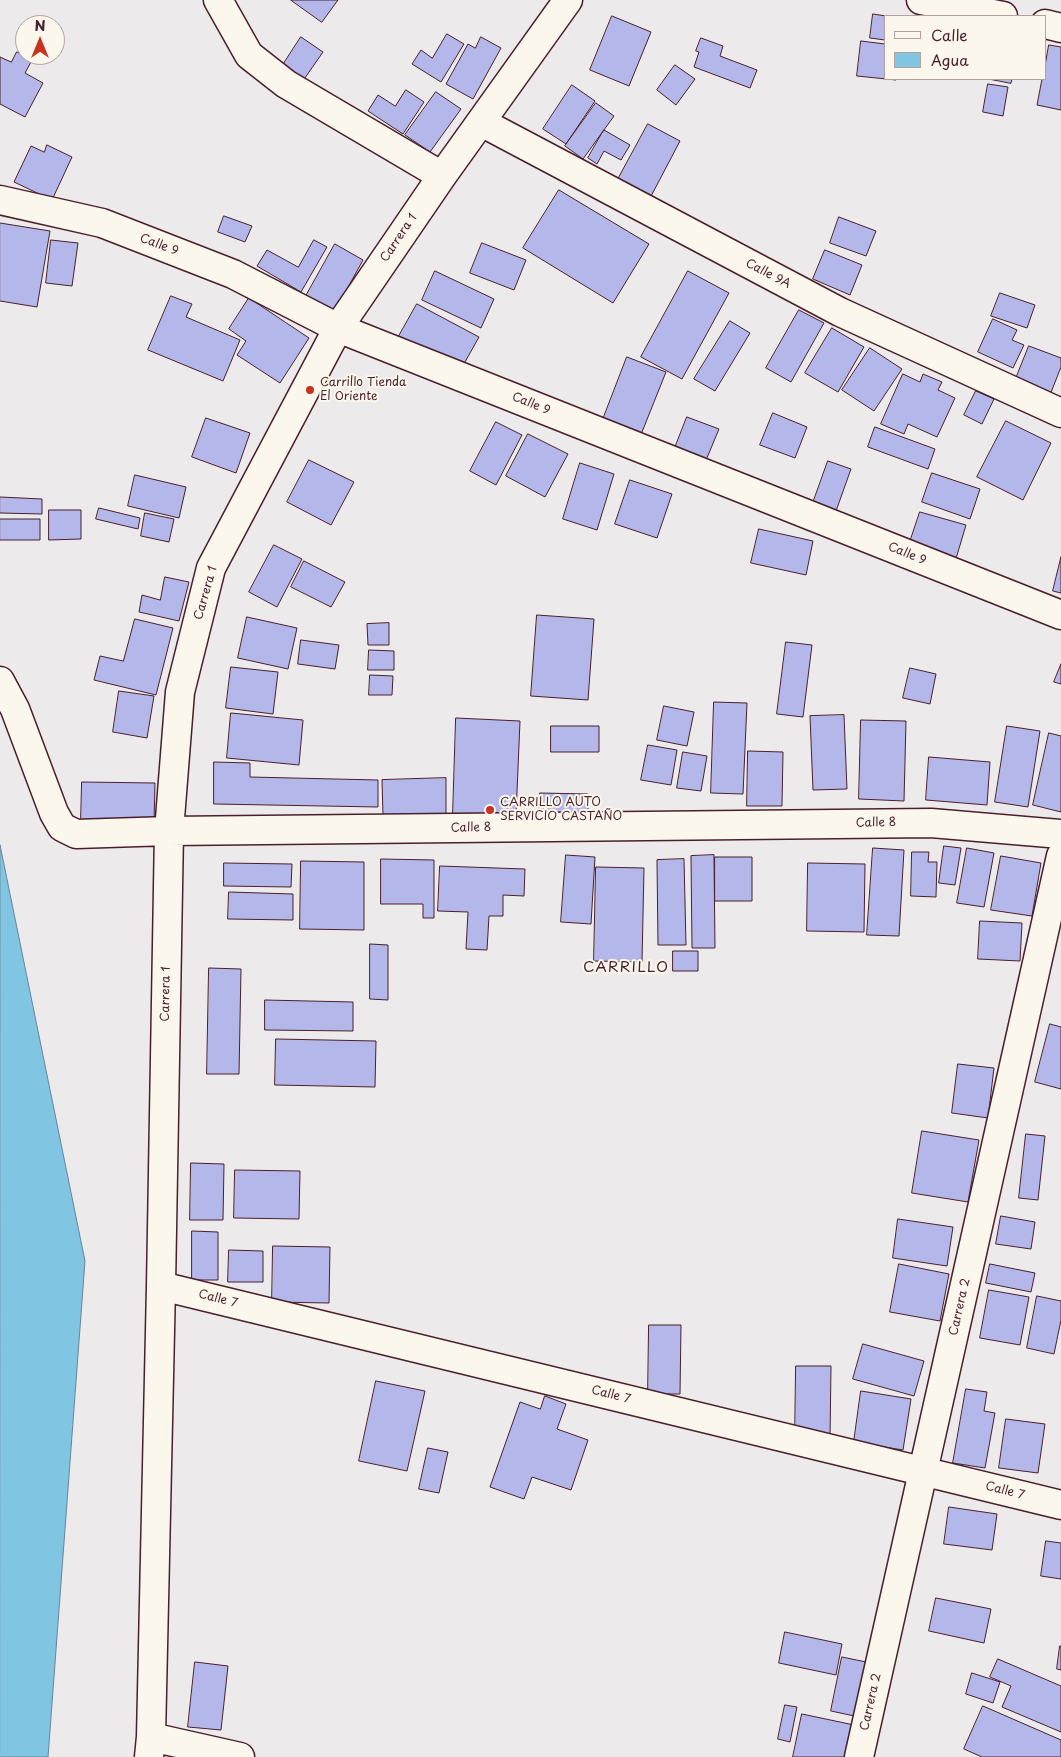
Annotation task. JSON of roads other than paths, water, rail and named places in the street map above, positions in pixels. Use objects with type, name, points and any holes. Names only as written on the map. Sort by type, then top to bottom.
[{"type":"street","points":[[218,0],[249,55],[279,79],[442,176]]},
{"type":"street","name":"Carrera 1","points":[[150,1747],[169,831],[180,692],[211,568],[338,328],[442,176],[568,0]]},
{"type":"street","points":[[921,0],[999,15]]},
{"type":"street","points":[[1046,24],[1061,28]]},
{"type":"street","name":"Calle 9A","points":[[482,122],[840,312],[1061,413]]},
{"type":"street","name":"Calle 9","points":[[0,200],[102,223],[233,274],[338,328],[1061,615]]},
{"type":"street","name":"Calle 8","points":[[0,681],[15,709],[54,813],[62,827],[76,834],[169,831],[932,823],[1061,834]]},
{"type":"street","name":"Carrera 2","points":[[859,1757],[1061,856]]},
{"type":"street","name":"Calle 7","points":[[161,1286],[1061,1505]]},
{"type":"street","points":[[150,1747],[240,1757]]},
{"type":"water","points":[[0,845],[85,1261],[48,1757],[0,1757]]},
{"type":"place","name":"Carrillo Tienda El Oriente","points":[[310,390]]},
{"type":"place","name":"CARRILLO AUTO SERVICIO CASTAÑO","points":[[490,810]]},
{"type":"district","name":"CARRILLO","points":[[626,968]]}]
